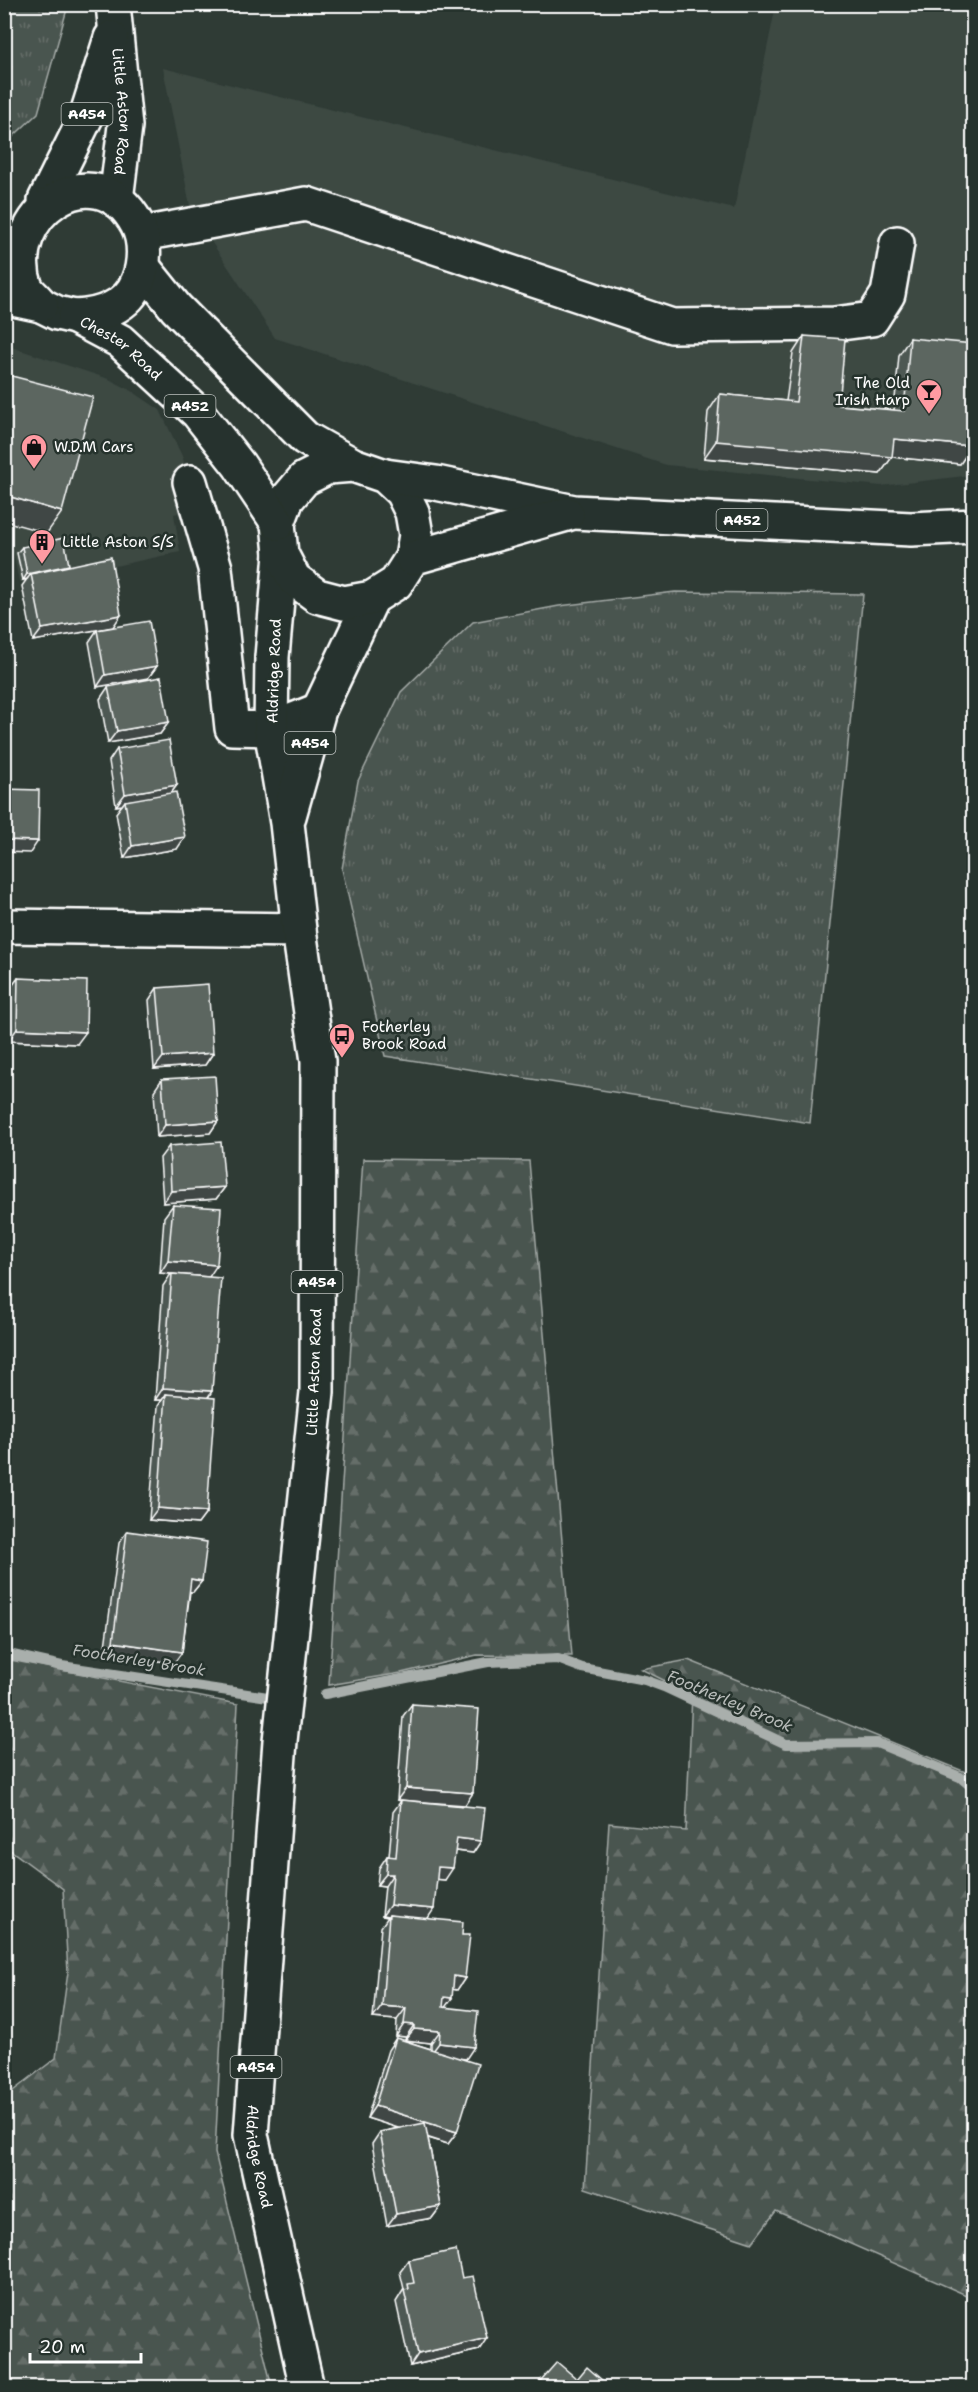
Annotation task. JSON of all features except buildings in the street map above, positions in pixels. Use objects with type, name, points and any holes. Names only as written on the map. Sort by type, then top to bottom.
[{"type":"main road","name":"Little Aston Road","points":[[114,14],[125,126],[116,200]]},
{"type":"main road","name":"Little Aston Road","points":[[25,216],[86,117],[114,14]]},
{"type":"main road","points":[[41,305],[26,288],[18,266],[17,243],[25,216],[62,192],[81,189],[99,192],[116,200],[132,215],[142,234],[306,204],[672,327],[834,324],[872,319],[888,294],[897,243]]},
{"type":"main road","name":"Chester Road","points":[[4,297],[41,305],[57,313],[75,317],[93,317],[111,310],[126,299],[137,285],[143,267],[142,234]]},
{"type":"main road","name":"Chester Road","points":[[75,317],[120,341],[198,413],[239,465],[280,539],[294,579],[317,596],[344,603],[372,598],[396,583],[412,558],[416,535],[412,512],[402,492],[385,476],[353,465],[305,438],[176,308],[143,267]]},
{"type":"main road","name":"Chester Road","points":[[280,539],[287,499],[304,479],[328,467],[353,465]]},
{"type":"main road","name":"A452","points":[[385,476],[436,483],[574,512],[911,529],[974,526]]},
{"type":"main road","points":[[190,482],[215,568],[232,728],[271,729],[319,710]]},
{"type":"main road","name":"A452","points":[[412,558],[574,512]]},
{"type":"main road","name":"Aldridge Road","points":[[280,539],[272,657],[271,729],[287,824]]},
{"type":"main road","name":"A454","points":[[287,824],[319,710],[372,598]]},
{"type":"main road","name":"Little Aston Road","points":[[280,1741],[317,1392],[318,1061],[299,930],[287,824]]},
{"type":"main road","points":[[4,926],[299,930]]},
{"type":"main road","name":"Aldridge Road","points":[[280,1741],[250,2135],[306,2388]]},
{"type":"shaded area","points":[[776,5],[973,5],[973,475],[881,486],[666,465],[275,338],[191,211],[163,68],[734,209]]},
{"type":"shaded area","points":[[5,345],[109,379],[160,410],[183,458],[193,510],[174,514],[180,552],[32,584],[19,581],[12,547],[5,548]]},
{"type":"green space","points":[[5,4],[66,5],[67,9],[38,113],[5,144]]},
{"type":"green space","points":[[675,592],[863,594],[810,1123],[385,1056],[342,869],[358,781],[401,692],[473,622],[559,606]]},
{"type":"green space","points":[[363,1159],[529,1161],[572,1656],[477,1655],[401,1673],[329,1685]]},
{"type":"green space","points":[[5,1659],[238,1704],[215,2153],[272,2387],[5,2387],[5,2097],[56,2058],[68,1972],[63,1889],[5,1846]]},
{"type":"green space","points":[[688,1660],[973,1775],[973,2298],[776,2211],[752,2243],[585,2188],[609,1823],[686,1831],[692,1694],[641,1669]]},
{"type":"waterway","name":"Footherley Brook","points":[[4,1653],[62,1666],[268,1697]]},
{"type":"waterway","name":"Footherley Brook","points":[[325,1694],[488,1662],[558,1659],[582,1668],[645,1680],[664,1687],[786,1744],[877,1743],[960,1777],[974,1789]]},
{"type":"place","name":"The Old Irish Harp","points":[[929,415]]},
{"type":"place","name":"W.D.M Cars","points":[[34,470]]},
{"type":"place","name":"Little Aston S/S","points":[[42,565]]},
{"type":"place","name":"Fotherley Brook Road","points":[[342,1059]]}]
